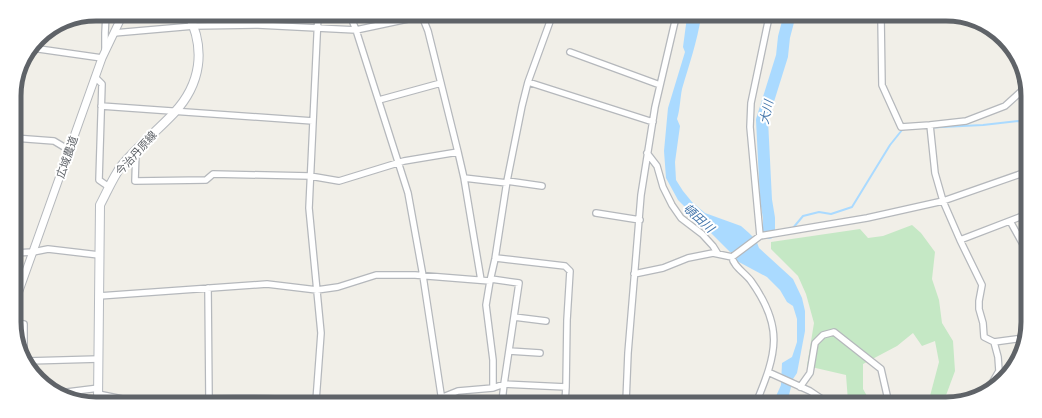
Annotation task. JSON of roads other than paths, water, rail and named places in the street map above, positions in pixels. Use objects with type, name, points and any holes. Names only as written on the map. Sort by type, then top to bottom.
[{"type":"main road","name":"今治丹原線","points":[[98,394],[98,255],[100,205],[122,166],[136,150],[175,112],[189,92],[198,71],[200,48],[192,21]]},
{"type":"street","points":[[105,21],[105,50]]},
{"type":"street","name":"広域農道","points":[[21,285],[95,76],[105,50],[120,21]]},
{"type":"street","points":[[316,397],[321,333],[309,208],[318,21]]},
{"type":"street","points":[[352,21],[408,193],[423,276],[442,397]]},
{"type":"street","points":[[114,33],[194,26],[258,25],[356,30],[398,21]]},
{"type":"street","points":[[424,21],[441,82],[464,178],[481,280]]},
{"type":"street","points":[[493,388],[493,360],[486,305],[490,280],[496,258],[507,182],[522,106],[528,82],[550,21]]},
{"type":"street","points":[[626,397],[628,353],[641,195],[647,153],[660,85],[675,21]]},
{"type":"street","points":[[758,238],[750,127],[751,103],[768,21]]},
{"type":"street","points":[[881,21],[882,85],[901,127],[930,126],[966,121],[1005,106],[1021,92]]},
{"type":"street","points":[[38,49],[102,58]]},
{"type":"street","points":[[570,52],[660,85]]},
{"type":"street","points":[[95,76],[102,84],[99,180],[109,187]]},
{"type":"street","points":[[379,100],[441,82]]},
{"type":"street","points":[[528,82],[653,122]]},
{"type":"street","points":[[101,106],[313,121]]},
{"type":"street","points":[[930,126],[935,173],[942,201],[982,285],[979,309],[983,323],[984,337],[994,342],[1019,339]]},
{"type":"street","points":[[21,139],[54,141],[69,150]]},
{"type":"street","points":[[136,150],[135,181],[206,180],[213,174],[310,176],[339,181],[399,162],[458,152]]},
{"type":"street","points":[[647,153],[657,166],[663,187],[672,205],[681,218],[706,238],[714,246],[718,254]]},
{"type":"street","points":[[634,274],[663,268],[688,258],[713,253],[732,257],[758,238],[867,218],[942,201],[1021,174]]},
{"type":"street","points":[[464,178],[542,186]]},
{"type":"street","points":[[596,213],[640,220]]},
{"type":"street","points":[[960,240],[1021,217]]},
{"type":"street","points":[[1010,221],[1021,241]]},
{"type":"street","points":[[21,253],[48,249],[98,255]]},
{"type":"street","points":[[732,257],[733,261],[749,278],[768,308],[772,322],[774,338],[773,354],[768,373],[758,397]]},
{"type":"street","points":[[496,258],[565,266],[570,271],[565,397]]},
{"type":"street","points":[[99,296],[267,284],[317,290],[338,287],[376,275],[423,276],[519,283],[503,397]]},
{"type":"street","points":[[208,288],[209,397]]},
{"type":"street","points":[[514,317],[546,321]]},
{"type":"street","points":[[21,324],[24,324],[24,343]]},
{"type":"street","points":[[798,386],[810,373],[815,343],[823,335],[834,332],[881,369],[887,397]]},
{"type":"street","points":[[994,342],[998,357],[999,371],[994,379]]},
{"type":"street","points":[[509,351],[540,353]]},
{"type":"street","points":[[33,362],[99,359]]},
{"type":"street","points":[[768,373],[810,391],[819,397]]},
{"type":"street","points":[[447,397],[458,391],[493,388],[504,384],[566,387]]},
{"type":"street","points":[[74,393],[98,394],[112,397]]},
{"type":"water","name":"頓田川","points":[[686,21],[700,21],[682,89],[677,119],[680,126],[675,162],[676,180],[692,202],[705,213],[741,226],[756,240],[759,248],[793,279],[802,298],[805,311],[805,331],[797,373],[793,379],[788,397],[776,397],[781,385],[782,363],[792,357],[797,342],[797,319],[793,306],[787,302],[780,290],[767,277],[737,261],[735,254],[730,252],[678,200],[666,178],[664,151],[668,108],[685,52],[683,47]]},
{"type":"waterway","name":"大川","points":[[769,233],[762,120],[782,56],[784,37],[788,21]]},
{"type":"waterway","points":[[922,128],[1021,122]]},
{"type":"waterway","points":[[793,228],[803,216],[819,212],[831,214],[852,207],[890,145],[902,130],[905,129]]}]
